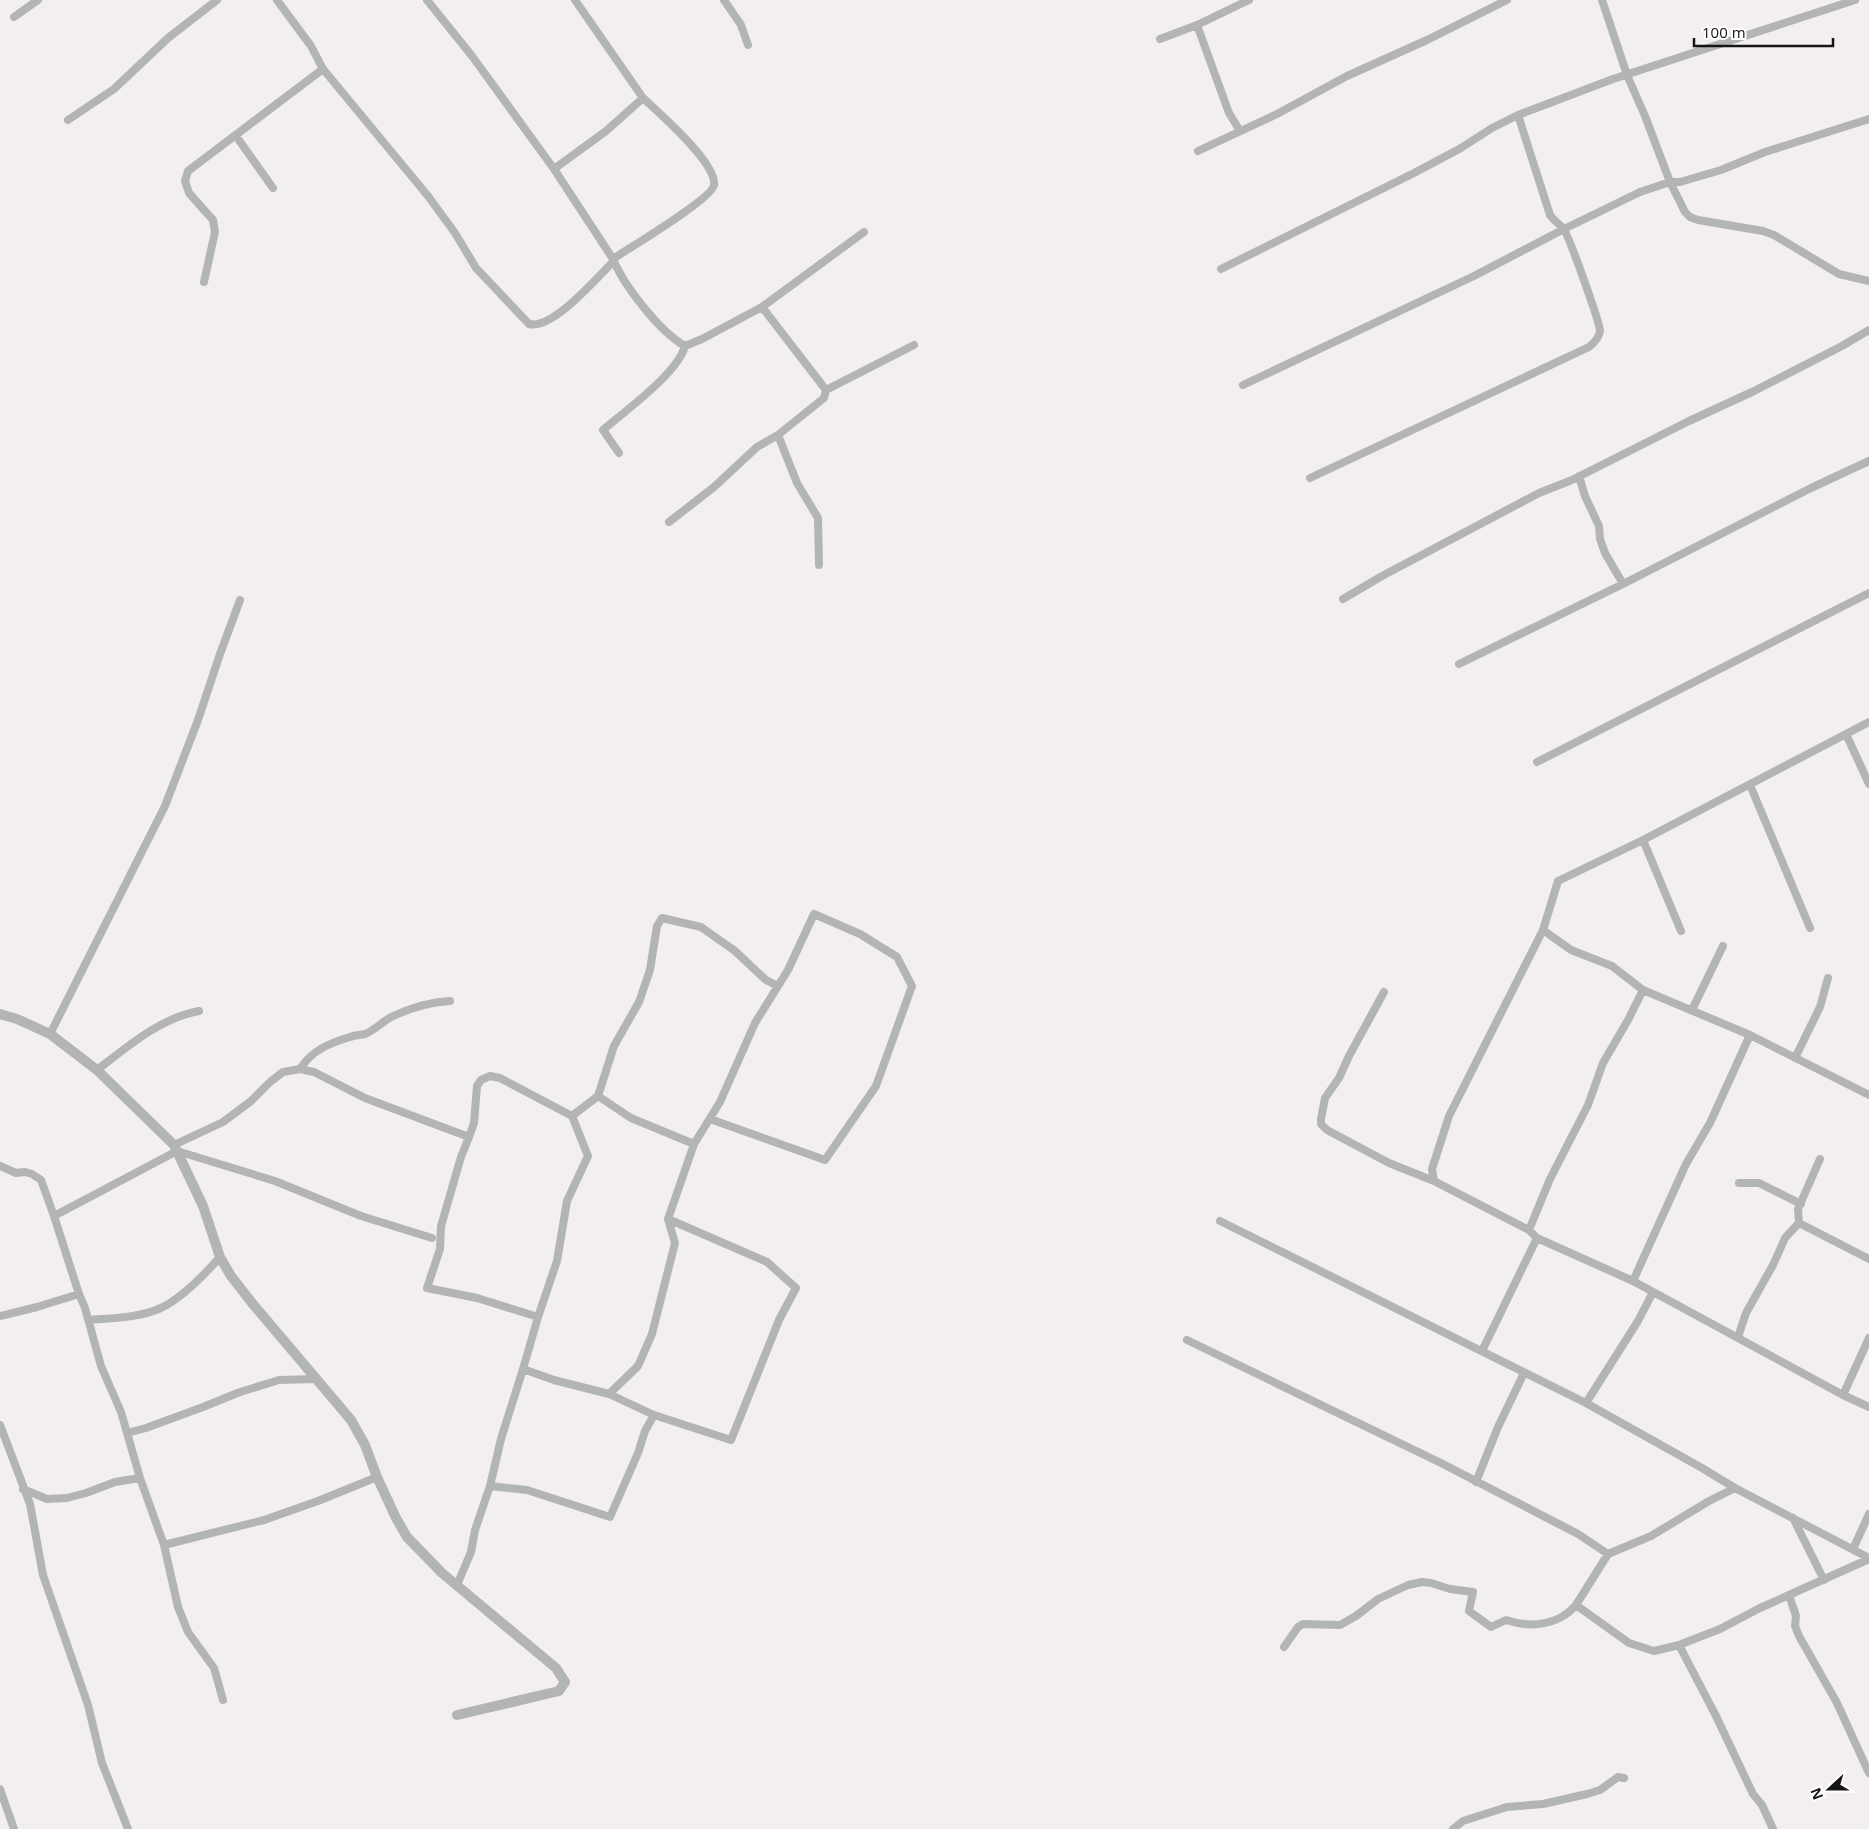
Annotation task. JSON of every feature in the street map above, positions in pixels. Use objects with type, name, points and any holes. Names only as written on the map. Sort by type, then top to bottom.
[{"type":"street","points":[[14,17],[38,0]]},
{"type":"street","points":[[68,120],[114,89],[168,38],[218,0]]},
{"type":"street","points":[[277,0],[311,46],[323,69],[428,196],[455,233],[476,268],[529,324],[534,325],[557,315],[614,260],[697,204],[712,191],[714,185],[714,178],[694,147],[680,131],[642,98],[575,0]]},
{"type":"street","points":[[427,0],[472,56],[554,169],[614,260],[621,277],[647,310],[674,339],[685,346]]},
{"type":"street","points":[[724,0],[741,25],[748,45]]},
{"type":"street","points":[[1160,39],[1197,25],[1249,0]]},
{"type":"street","points":[[1198,151],[1277,114],[1347,76],[1427,40],[1508,0]]},
{"type":"street","points":[[1602,0],[1627,76],[1645,116],[1670,182],[1685,212],[1690,217],[1774,235],[1839,274],[1869,281]]},
{"type":"street","points":[[1222,269],[1461,148],[1492,128],[1518,115],[1627,76],[1855,0]]},
{"type":"street","points":[[1197,25],[1229,113],[1240,130]]},
{"type":"street","points":[[204,282],[215,232],[213,220],[189,193],[185,181],[188,171],[323,69]]},
{"type":"street","points":[[554,169],[606,131],[642,98]]},
{"type":"street","points":[[1310,478],[1589,347],[1600,333],[1583,277],[1564,229],[1554,222],[1550,214],[1518,115]]},
{"type":"street","points":[[1243,385],[1474,276],[1640,192],[1670,182],[1680,182],[1713,172],[1765,152],[1869,119]]},
{"type":"street","points":[[236,136],[273,188]]},
{"type":"street","points":[[619,453],[603,430],[658,383],[680,360],[685,346],[702,339],[762,306],[864,232]]},
{"type":"street","points":[[762,306],[826,390]]},
{"type":"street","points":[[1343,599],[1382,576],[1539,493],[1579,476],[1752,392],[1869,330]]},
{"type":"street","points":[[669,522],[714,487],[757,447],[778,435],[817,405],[824,398],[826,390],[914,345]]},
{"type":"street","points":[[778,435],[797,483],[818,518],[819,565]]},
{"type":"street","points":[[1459,664],[1869,461]]},
{"type":"street","points":[[1579,476],[1585,496],[1599,526],[1604,553],[1623,584]]},
{"type":"street","points":[[1537,762],[1869,593]]},
{"type":"street","points":[[50,1034],[165,806],[198,720],[240,600]]},
{"type":"street","points":[[1434,1181],[1432,1168],[1449,1116],[1543,930],[1558,881],[1643,840],[1869,722]]},
{"type":"street","points":[[1846,734],[1869,784]]},
{"type":"street","points":[[1750,785],[1810,928]]},
{"type":"street","points":[[1643,840],[1681,931]]},
{"type":"street","points":[[609,1394],[638,1366],[652,1334],[675,1243],[668,1219],[694,1144],[720,1102],[754,1023],[788,970],[814,914],[860,934],[897,957],[912,986],[876,1086],[826,1160],[710,1119]]},
{"type":"street","points":[[572,1116],[598,1096],[614,1046],[639,1002],[650,970],[656,926],[662,918],[701,927],[735,951],[766,980],[778,986]]},
{"type":"street","points":[[1543,930],[1571,950],[1612,966],[1643,990],[1750,1035],[1869,1095]]},
{"type":"street","points":[[1692,1010],[1723,946]]},
{"type":"street","points":[[1795,1058],[1820,1007],[1828,978]]},
{"type":"street","points":[[1529,1230],[1550,1179],[1588,1105],[1603,1063],[1643,990]]},
{"type":"street","points":[[1384,992],[1339,1078],[1325,1098],[1321,1124],[1328,1130],[1389,1163],[1434,1181],[1529,1230],[1537,1238],[1653,1292],[1843,1395],[1869,1407]]},
{"type":"street","points":[[300,1068],[305,1060],[315,1051],[332,1043],[364,1034],[391,1018],[415,1009],[450,1001]]},
{"type":"street","points":[[97,1070],[131,1044],[176,1016],[199,1011]]},
{"type":"street","points":[[0,1014],[17,1019],[50,1034],[97,1070],[175,1148],[204,1206],[220,1257],[252,1304],[351,1420],[365,1445],[377,1477],[407,1537],[442,1573],[556,1668],[565,1682],[559,1691],[457,1715]]},
{"type":"street","points":[[1633,1282],[1686,1164],[1710,1123],[1750,1035]]},
{"type":"street","points":[[54,1216],[223,1122],[251,1101],[283,1072],[300,1068],[314,1072],[365,1098],[469,1137]]},
{"type":"street","points":[[457,1585],[468,1559],[475,1530],[490,1486],[501,1438],[557,1262],[568,1201],[588,1156],[572,1116],[500,1078],[490,1076],[481,1080],[477,1086],[474,1123],[461,1157],[441,1226],[440,1249],[427,1288],[477,1298],[538,1317]]},
{"type":"street","points":[[598,1096],[631,1118],[694,1144]]},
{"type":"street","points":[[175,1148],[275,1181],[361,1216],[432,1238]]},
{"type":"street","points":[[1738,1337],[1746,1313],[1773,1266],[1785,1238],[1799,1223],[1798,1209],[1820,1159]]},
{"type":"street","points":[[0,1166],[16,1173],[25,1172],[32,1174],[41,1180],[89,1320],[101,1366],[121,1412],[140,1478],[164,1545],[178,1607],[199,1649],[214,1668],[223,1700]]},
{"type":"street","points":[[1739,1183],[1759,1184],[1801,1204]]},
{"type":"street","points":[[523,1370],[609,1394],[654,1415],[731,1440],[779,1320],[796,1288],[767,1262],[668,1219]]},
{"type":"street","points":[[1220,1221],[1586,1403],[1735,1488],[1869,1559]]},
{"type":"street","points":[[1799,1223],[1869,1259]]},
{"type":"street","points":[[1482,1351],[1537,1238]]},
{"type":"street","points":[[89,1320],[134,1316],[162,1308],[193,1284],[220,1257]]},
{"type":"street","points":[[1586,1403],[1638,1321],[1653,1292]]},
{"type":"street","points":[[0,1316],[79,1294]]},
{"type":"street","points":[[1843,1395],[1869,1338]]},
{"type":"street","points":[[1187,1340],[1476,1482],[1578,1534],[1608,1554]]},
{"type":"street","points":[[1476,1482],[1498,1427],[1524,1373]]},
{"type":"street","points":[[127,1433],[160,1423],[240,1392],[280,1380],[316,1379]]},
{"type":"street","points":[[490,1486],[527,1490],[610,1517],[645,1431],[654,1415]]},
{"type":"street","points":[[0,1425],[30,1504],[43,1575],[88,1706],[102,1763],[128,1829]]},
{"type":"street","points":[[164,1545],[264,1520],[377,1477]]},
{"type":"street","points":[[23,1489],[47,1499],[66,1498],[86,1494],[115,1482],[140,1478]]},
{"type":"street","points":[[1284,1647],[1298,1627],[1303,1624],[1340,1625],[1356,1616],[1378,1599],[1422,1582],[1473,1592],[1469,1611],[1491,1627],[1506,1620],[1521,1625],[1538,1625],[1554,1620],[1571,1611],[1576,1605],[1608,1554],[1651,1536],[1709,1501],[1735,1488]]},
{"type":"street","points":[[1853,1549],[1869,1514]]},
{"type":"street","points":[[1793,1518],[1824,1580]]},
{"type":"street","points":[[1576,1605],[1629,1643],[1654,1651],[1679,1645],[1720,1629],[1760,1608],[1869,1559]]},
{"type":"street","points":[[1789,1596],[1796,1616],[1795,1626],[1799,1636],[1837,1703],[1869,1773]]},
{"type":"street","points":[[1679,1645],[1753,1794],[1762,1805],[1773,1829]]},
{"type":"street","points":[[1453,1829],[1463,1822],[1507,1807],[1543,1804],[1587,1794],[1600,1790],[1618,1777],[1624,1778]]},
{"type":"street","points":[[0,1789],[14,1829]]}]
